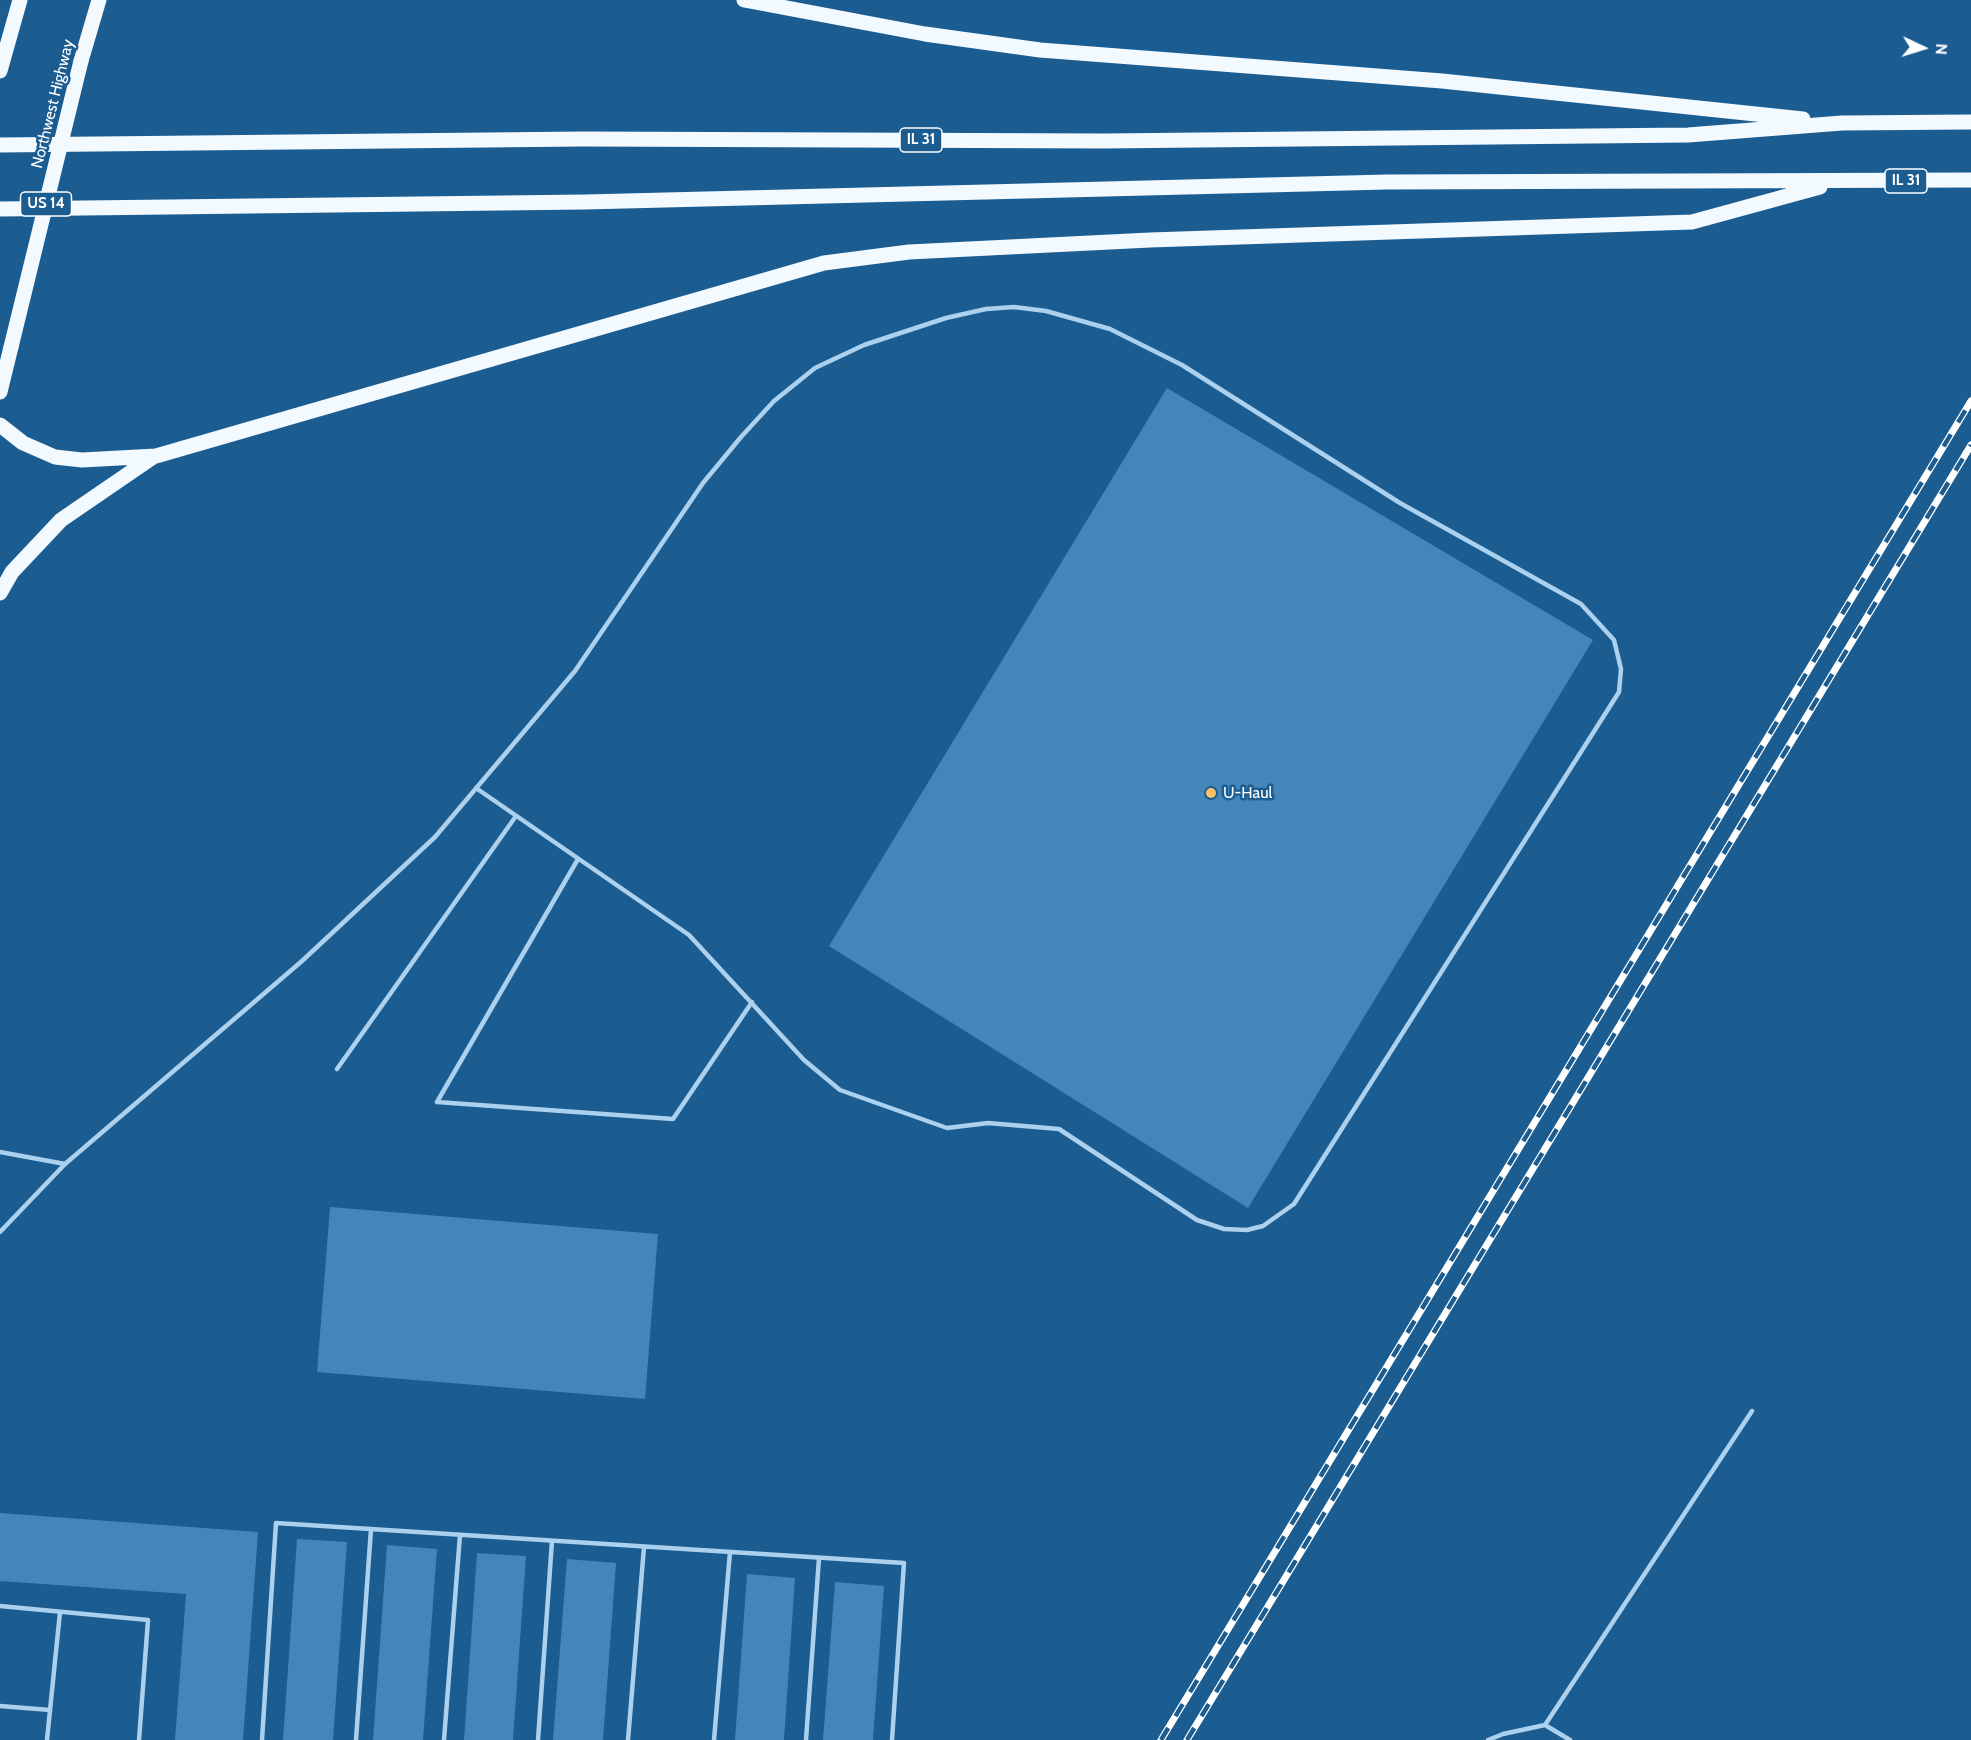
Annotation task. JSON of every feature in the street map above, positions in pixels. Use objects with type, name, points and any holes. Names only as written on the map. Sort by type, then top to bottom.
[{"type":"main road","points":[[0,71],[20,0]]},
{"type":"main road","name":"Northwest Highway","points":[[0,392],[81,61],[99,0]]},
{"type":"main road","points":[[744,0],[925,34],[1040,50],[1442,81],[1842,123]]},
{"type":"main road","name":"IL 31","points":[[0,145],[583,139],[1104,141],[1688,135],[1842,123],[1971,122]]},
{"type":"main road","name":"IL 31","points":[[0,209],[585,202],[1387,183],[1971,180]]},
{"type":"main road","points":[[0,425],[23,443],[55,457],[82,460],[156,456],[824,264],[909,252],[1027,245],[1692,222],[1840,181]]},
{"type":"main road","points":[[0,593],[12,572],[61,520],[156,456]]},
{"type":"lane","points":[[0,1232],[65,1164],[302,962],[435,837],[476,788],[575,670],[703,483],[774,401],[815,368],[864,345],[946,318],[986,309],[1014,307],[1078,318],[1110,329],[1182,365],[1400,503],[1581,604],[1614,640],[1621,669],[1619,693],[1294,1204],[1263,1226],[1247,1230],[1224,1229],[1197,1220],[1059,1129],[988,1123],[947,1128],[840,1090],[804,1060],[689,935],[476,788]]},
{"type":"lane","points":[[337,1069],[516,816]]},
{"type":"lane","points":[[578,859],[437,1102],[673,1119],[752,1002]]},
{"type":"lane","points":[[0,1152],[65,1164]]},
{"type":"lane","points":[[1545,1725],[1752,1411]]},
{"type":"lane","points":[[262,1740],[276,1523],[904,1563],[892,1740]]},
{"type":"lane","points":[[356,1740],[372,1529]]},
{"type":"lane","points":[[444,1740],[459,1535]]},
{"type":"lane","points":[[538,1740],[552,1540]]},
{"type":"lane","points":[[628,1740],[644,1546]]},
{"type":"lane","points":[[714,1740],[730,1552]]},
{"type":"lane","points":[[806,1740],[819,1558]]},
{"type":"lane","points":[[0,1606],[148,1620],[139,1740]]},
{"type":"lane","points":[[47,1740],[60,1612]]},
{"type":"lane","points":[[0,1706],[50,1710]]},
{"type":"lane","points":[[1488,1740],[1503,1734],[1545,1725],[1570,1740]]},
{"type":"building","name":"U-Haul","points":[[1167,388],[1593,640],[1248,1208],[829,946]]},
{"type":"building","points":[[330,1207],[658,1234],[645,1399],[317,1372]]},
{"type":"building","points":[[0,1513],[258,1532],[243,1740],[175,1740],[186,1594],[0,1581]]},
{"type":"building","points":[[297,1539],[347,1542],[333,1740],[283,1740]]},
{"type":"building","points":[[387,1545],[437,1549],[423,1740],[373,1740]]},
{"type":"building","points":[[477,1553],[526,1556],[513,1740],[464,1740]]},
{"type":"building","points":[[567,1559],[616,1563],[603,1740],[553,1740]]},
{"type":"building","points":[[747,1574],[795,1578],[784,1740],[735,1740]]},
{"type":"building","points":[[835,1582],[884,1586],[873,1740],[823,1740]]},
{"type":"railway","points":[[1161,1740],[1971,401]]},
{"type":"railway","points":[[1187,1740],[1971,445]]},
{"type":"place","name":"U-Haul","points":[[1211,793]]}]
